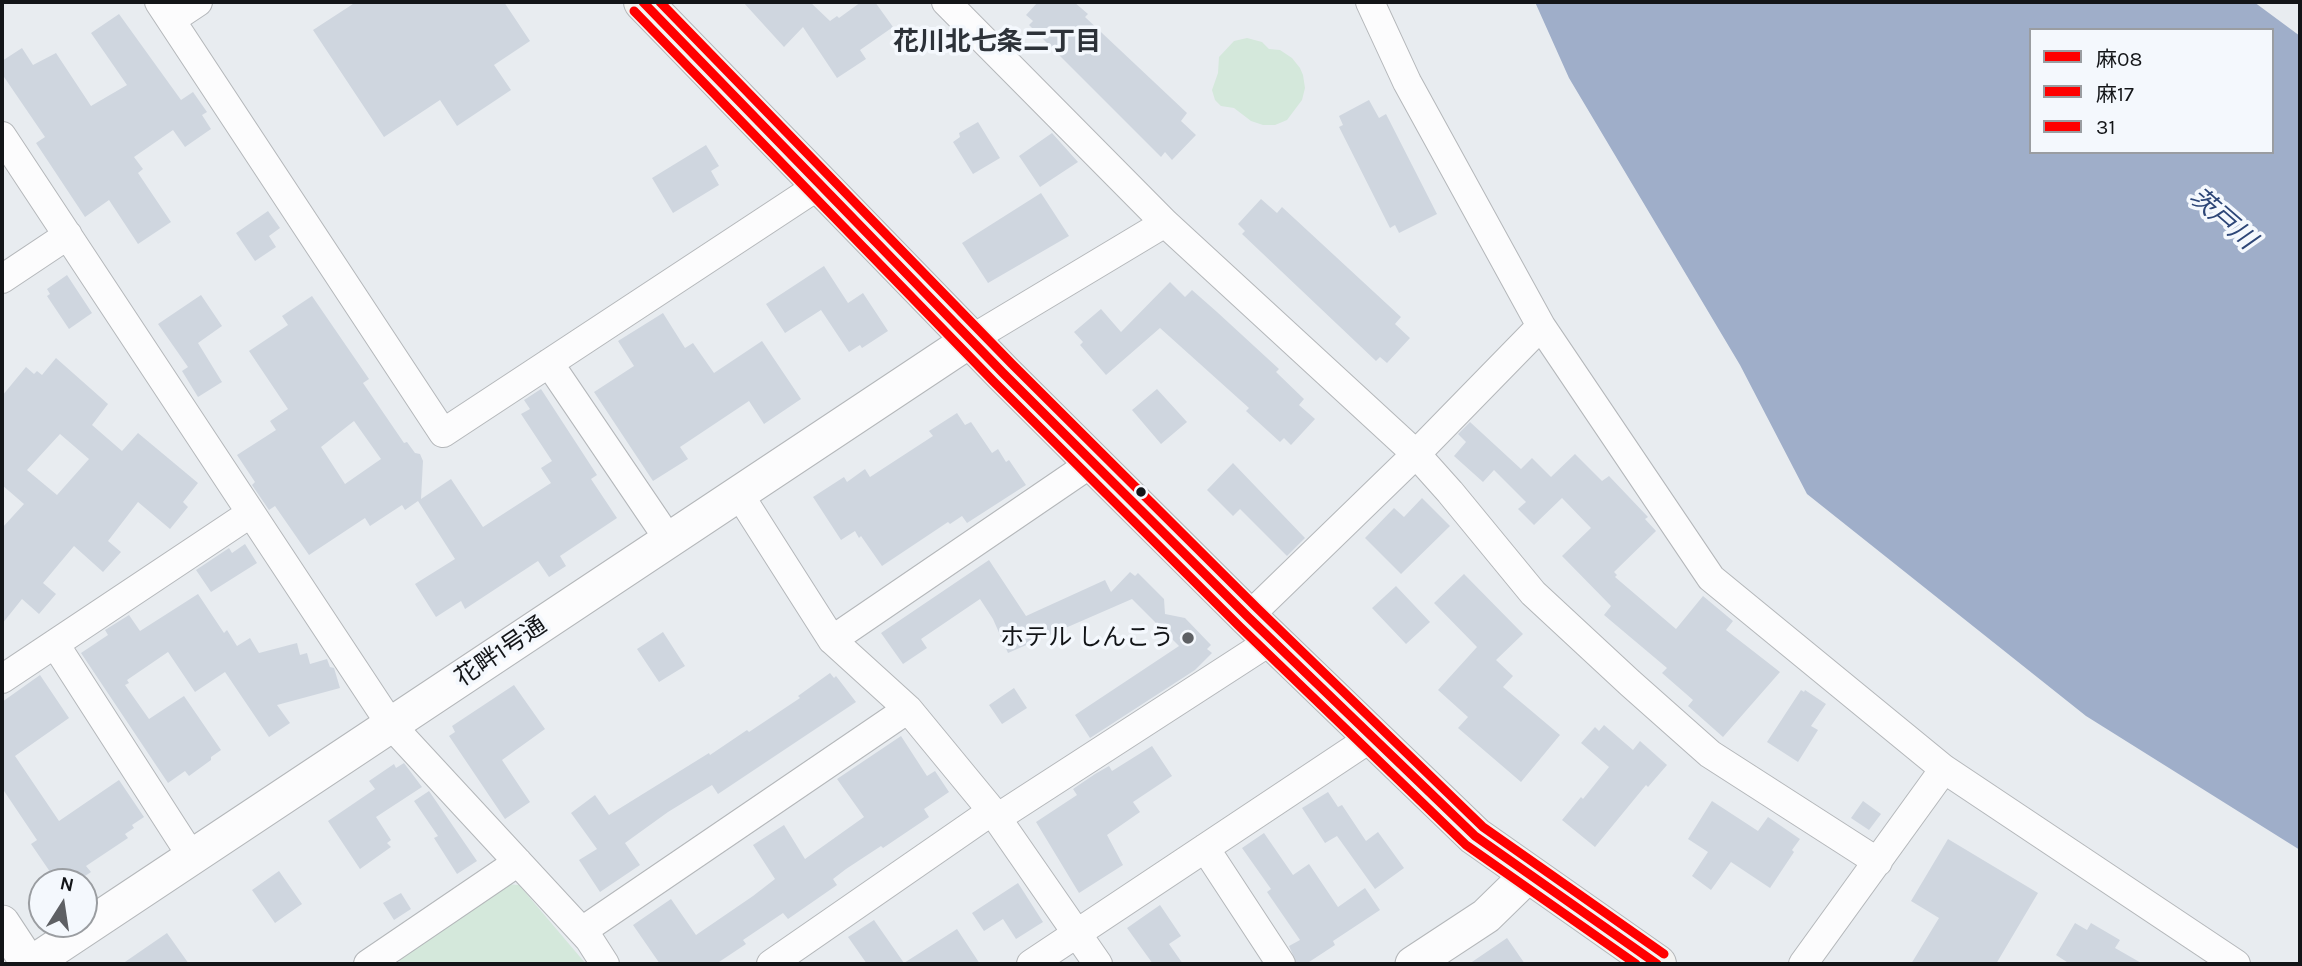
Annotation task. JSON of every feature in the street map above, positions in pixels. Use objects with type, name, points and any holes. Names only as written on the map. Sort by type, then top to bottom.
[{"type":"main road","points":[[643,2],[970,340],[1260,629],[1475,836],[1657,964]]},
{"type":"street","points":[[198,2],[165,11],[443,433],[821,184]]},
{"type":"street","points":[[946,2],[1165,223],[1416,454],[1533,593],[1710,754],[1878,862]]},
{"type":"street","points":[[1370,2],[1407,82],[1541,326],[1711,578],[1944,769],[2236,964]]},
{"type":"street","points":[[2,136],[391,725],[582,932],[605,964]]},
{"type":"street","points":[[970,340],[1165,223]]},
{"type":"street","points":[[2,279],[68,235]]},
{"type":"street","points":[[771,964],[994,815],[1260,629],[1416,454],[1541,326]]},
{"type":"street","name":"花畔1号通","points":[[30,964],[970,340]]},
{"type":"street","points":[[549,363],[669,540]]},
{"type":"street","points":[[832,640],[1093,462]]},
{"type":"street","points":[[739,494],[832,640],[908,709],[994,815],[1098,964]]},
{"type":"street","points":[[2,679],[251,513]]},
{"type":"street","points":[[55,644],[192,857]]},
{"type":"street","points":[[582,932],[908,709]]},
{"type":"street","points":[[1031,964],[1372,737]]},
{"type":"street","points":[[1803,964],[1944,769]]},
{"type":"street","points":[[1205,848],[1281,964]]},
{"type":"street","points":[[368,964],[518,862]]},
{"type":"street","points":[[1432,959],[1486,916],[1529,874]]},
{"type":"street","points":[[2,923],[30,964]]},
{"type":"green space","points":[[1247,38],[1262,42],[1269,49],[1280,50],[1292,58],[1303,75],[1305,88],[1302,100],[1287,120],[1275,125],[1251,121],[1234,108],[1221,106],[1215,100],[1212,90],[1218,73],[1219,57],[1234,41]]},
{"type":"green space","points":[[505,884],[519,885],[586,964],[401,964],[398,959]]},
{"type":"water","name":"茨戸川","points":[[1535,2],[2254,2],[2300,36],[2300,850],[2086,716],[1807,494],[1740,365],[1569,78]]},
{"type":"building","points":[[356,2],[504,2],[530,41],[494,65],[511,90],[457,126],[440,100],[384,137],[313,30]]},
{"type":"building","points":[[743,2],[810,2],[830,21],[837,16],[839,18],[861,2],[875,2],[893,27],[860,50],[866,59],[837,78],[803,27],[784,47]]},
{"type":"building","points":[[1038,2],[1074,2],[1088,14],[1085,17],[1187,113],[1181,121],[1196,135],[1172,160],[1165,152],[1161,157],[1029,25],[1033,21],[1026,15]]},
{"type":"building","points":[[119,14],[181,100],[193,92],[207,112],[202,115],[211,129],[185,147],[173,130],[134,157],[143,169],[138,173],[171,222],[138,244],[109,200],[85,217],[36,143],[45,137],[2,74],[2,61],[22,48],[33,65],[56,53],[91,106],[127,85],[91,33]]},
{"type":"building","points":[[1369,100],[1379,118],[1386,114],[1437,214],[1399,233],[1395,225],[1390,228],[1339,127],[1343,125],[1339,116]]},
{"type":"building","points":[[978,122],[1000,158],[973,174],[953,142],[960,137],[959,133]]},
{"type":"building","points":[[1052,133],[1078,162],[1040,187],[1019,156]]},
{"type":"building","points":[[706,145],[719,166],[711,171],[719,185],[673,213],[652,178]]},
{"type":"building","points":[[1041,193],[1069,236],[988,283],[962,243]]},
{"type":"building","points":[[1261,199],[1277,213],[1282,207],[1401,317],[1395,324],[1410,338],[1387,363],[1380,357],[1376,361],[1242,234],[1245,231],[1238,224]]},
{"type":"building","points":[[268,211],[280,228],[269,236],[276,247],[255,261],[236,233]]},
{"type":"building","points":[[824,266],[848,303],[863,293],[888,331],[862,348],[860,345],[849,352],[821,310],[785,333],[766,304]]},
{"type":"building","points":[[67,275],[92,313],[69,329],[47,296],[50,294],[47,289]]},
{"type":"building","points":[[1170,282],[1185,297],[1192,290],[1279,369],[1276,372],[1304,399],[1299,405],[1315,419],[1291,445],[1284,438],[1280,442],[1246,411],[1249,408],[1160,328],[1106,375],[1080,345],[1083,342],[1074,332],[1101,309],[1121,332]]},
{"type":"building","points":[[201,295],[222,326],[198,343],[222,382],[198,397],[182,371],[188,367],[158,324]]},
{"type":"building","points":[[312,296],[369,379],[363,383],[404,443],[407,442],[415,453],[420,454],[423,461],[421,499],[451,479],[483,527],[551,483],[541,468],[552,461],[521,414],[530,409],[524,400],[541,389],[597,475],[591,479],[617,518],[560,556],[566,566],[549,577],[538,561],[465,609],[461,601],[436,617],[415,584],[455,559],[418,501],[405,510],[402,505],[370,526],[365,518],[309,555],[275,506],[269,510],[252,485],[255,482],[237,455],[276,430],[270,421],[288,409],[249,351],[288,325],[282,316]],"holes":[[[354,421],[381,459],[345,484],[321,447]]]},
{"type":"building","points":[[663,313],[685,348],[693,343],[714,373],[762,341],[801,399],[764,424],[749,401],[680,447],[688,459],[653,481],[594,392],[634,366],[618,341]]},
{"type":"building","points":[[56,358],[108,404],[92,425],[122,451],[138,433],[198,483],[183,502],[188,507],[170,529],[138,502],[108,541],[121,552],[103,572],[74,546],[43,583],[56,594],[39,614],[22,599],[2,624],[2,528],[24,504],[2,485],[2,396],[26,367],[34,374],[37,371],[42,375]],"holes":[[[60,434],[89,459],[57,495],[27,470]]]},
{"type":"building","points":[[1157,389],[1187,422],[1161,444],[1132,410]]},
{"type":"building","points":[[957,413],[965,425],[971,422],[992,453],[998,449],[1006,462],[1009,460],[1026,485],[967,523],[962,516],[950,524],[948,522],[882,566],[855,531],[841,540],[813,497],[844,477],[847,482],[865,469],[870,477],[933,436],[929,431]]},
{"type":"building","points":[[1470,422],[1521,469],[1532,458],[1551,477],[1575,454],[1602,481],[1609,476],[1648,517],[1645,519],[1656,531],[1614,572],[1617,575],[1615,577],[1676,629],[1703,596],[1733,621],[1726,630],[1780,672],[1723,737],[1688,706],[1693,700],[1662,673],[1667,668],[1604,615],[1611,606],[1562,556],[1591,528],[1562,498],[1534,525],[1518,509],[1526,502],[1494,470],[1483,482],[1454,456],[1466,442],[1458,434]]},
{"type":"building","points":[[1233,463],[1305,538],[1287,556],[1240,509],[1233,516],[1207,490]]},
{"type":"building","points":[[1422,498],[1450,526],[1401,574],[1365,538],[1394,508],[1404,517]]},
{"type":"building","points":[[245,544],[257,563],[211,592],[196,570],[229,548],[232,553]]},
{"type":"building","points":[[989,560],[1026,616],[1105,580],[1111,592],[1130,572],[1135,576],[1138,573],[1164,599],[1165,614],[1185,618],[1211,645],[1207,649],[1212,653],[1195,670],[1090,738],[1075,715],[1179,646],[1132,599],[1008,653],[993,619],[980,599],[921,639],[927,648],[903,664],[881,633]]},
{"type":"building","points":[[1464,574],[1523,634],[1496,660],[1513,676],[1503,687],[1560,735],[1521,782],[1458,728],[1468,717],[1438,690],[1477,647],[1434,603]]},
{"type":"building","points":[[1396,586],[1430,622],[1406,644],[1372,608]]},
{"type":"building","points":[[198,594],[224,633],[227,630],[237,646],[250,638],[259,653],[297,643],[300,655],[307,653],[310,664],[327,659],[330,667],[334,668],[340,688],[277,705],[290,723],[269,737],[225,672],[195,692],[168,652],[127,680],[129,683],[125,685],[149,719],[184,696],[221,750],[189,776],[185,771],[168,783],[81,653],[108,635],[105,630],[129,615],[140,631]]},
{"type":"building","points":[[663,632],[685,666],[659,682],[637,649]]},
{"type":"building","points":[[830,673],[834,678],[836,676],[856,702],[718,794],[712,785],[625,843],[640,865],[600,892],[579,860],[597,849],[571,813],[595,795],[609,815],[747,730],[749,732],[800,698],[798,696]]},
{"type":"building","points":[[40,675],[69,718],[15,756],[59,821],[119,780],[144,817],[125,834],[128,838],[86,866],[88,868],[47,868],[31,844],[37,840],[2,788],[2,702]]},
{"type":"building","points":[[514,685],[545,729],[502,760],[530,802],[505,819],[449,736],[455,732],[452,726]]},
{"type":"building","points":[[1014,688],[1027,708],[1002,724],[989,705]]},
{"type":"building","points":[[1801,690],[1826,704],[1811,726],[1818,730],[1798,762],[1767,742]]},
{"type":"building","points":[[1604,725],[1633,750],[1640,741],[1667,765],[1648,787],[1646,785],[1595,847],[1562,820],[1609,767],[1581,743],[1595,727],[1599,731]]},
{"type":"building","points":[[901,736],[927,776],[935,771],[949,792],[924,809],[929,817],[846,869],[833,879],[837,885],[788,919],[783,913],[743,940],[746,944],[716,964],[660,964],[633,925],[671,899],[696,935],[753,896],[775,879],[753,845],[784,825],[805,859],[864,817],[837,779]]},
{"type":"building","points":[[1152,746],[1172,776],[1133,802],[1140,812],[1107,835],[1123,865],[1079,893],[1036,822],[1077,795],[1073,789],[1095,774],[1109,766],[1112,771]]},
{"type":"building","points":[[404,763],[422,787],[376,817],[391,840],[387,843],[391,847],[360,869],[328,821],[375,789],[369,781],[394,764],[396,768]]},
{"type":"building","points":[[429,791],[477,861],[457,874],[434,838],[438,836],[414,801]]},
{"type":"building","points":[[1328,792],[1338,807],[1342,805],[1366,841],[1378,832],[1404,868],[1375,889],[1337,836],[1325,843],[1302,808]]},
{"type":"building","points":[[1712,801],[1758,831],[1768,817],[1800,839],[1770,888],[1731,862],[1711,890],[1692,876],[1708,852],[1688,839]]},
{"type":"building","points":[[1863,801],[1881,814],[1869,830],[1851,818]]},
{"type":"building","points":[[1264,833],[1293,875],[1309,864],[1338,907],[1365,888],[1380,910],[1333,941],[1335,945],[1306,964],[1297,964],[1289,946],[1300,940],[1267,892],[1271,889],[1242,848]]},
{"type":"building","points":[[1948,839],[2038,893],[1996,964],[1911,964],[1939,918],[1911,901]]},
{"type":"building","points":[[279,871],[302,904],[275,923],[252,890]]},
{"type":"building","points":[[1018,883],[1043,922],[1016,939],[1003,919],[984,931],[972,913]]},
{"type":"building","points":[[401,893],[411,909],[394,920],[383,903]]},
{"type":"building","points":[[1160,905],[1181,936],[1169,944],[1183,964],[1153,964],[1127,928]]},
{"type":"building","points":[[874,920],[904,963],[957,929],[980,964],[867,964],[848,937]]},
{"type":"building","points":[[2075,923],[2087,930],[2091,923],[2120,940],[2115,948],[2143,964],[2070,964],[2056,955]]},
{"type":"building","points":[[167,933],[189,964],[122,964]]},
{"type":"building","points":[[1507,938],[1525,964],[1469,964]]},
{"type":"transit line","name":"麻08","points":[[643,2],[1003,373],[1248,617],[1475,836],[1657,964]]},
{"type":"transit line","name":"31","points":[[660,2],[1012,364],[1257,608],[1483,827],[1664,954]]},
{"type":"transit line","name":"麻17","points":[[634,11],[994,382],[1239,626],[1466,845],[1636,964]]},
{"type":"place","name":"ホテル しんこう","points":[[1188,638]]},
{"type":"district","name":"花川北七条二丁目","points":[[997,43]]}]
